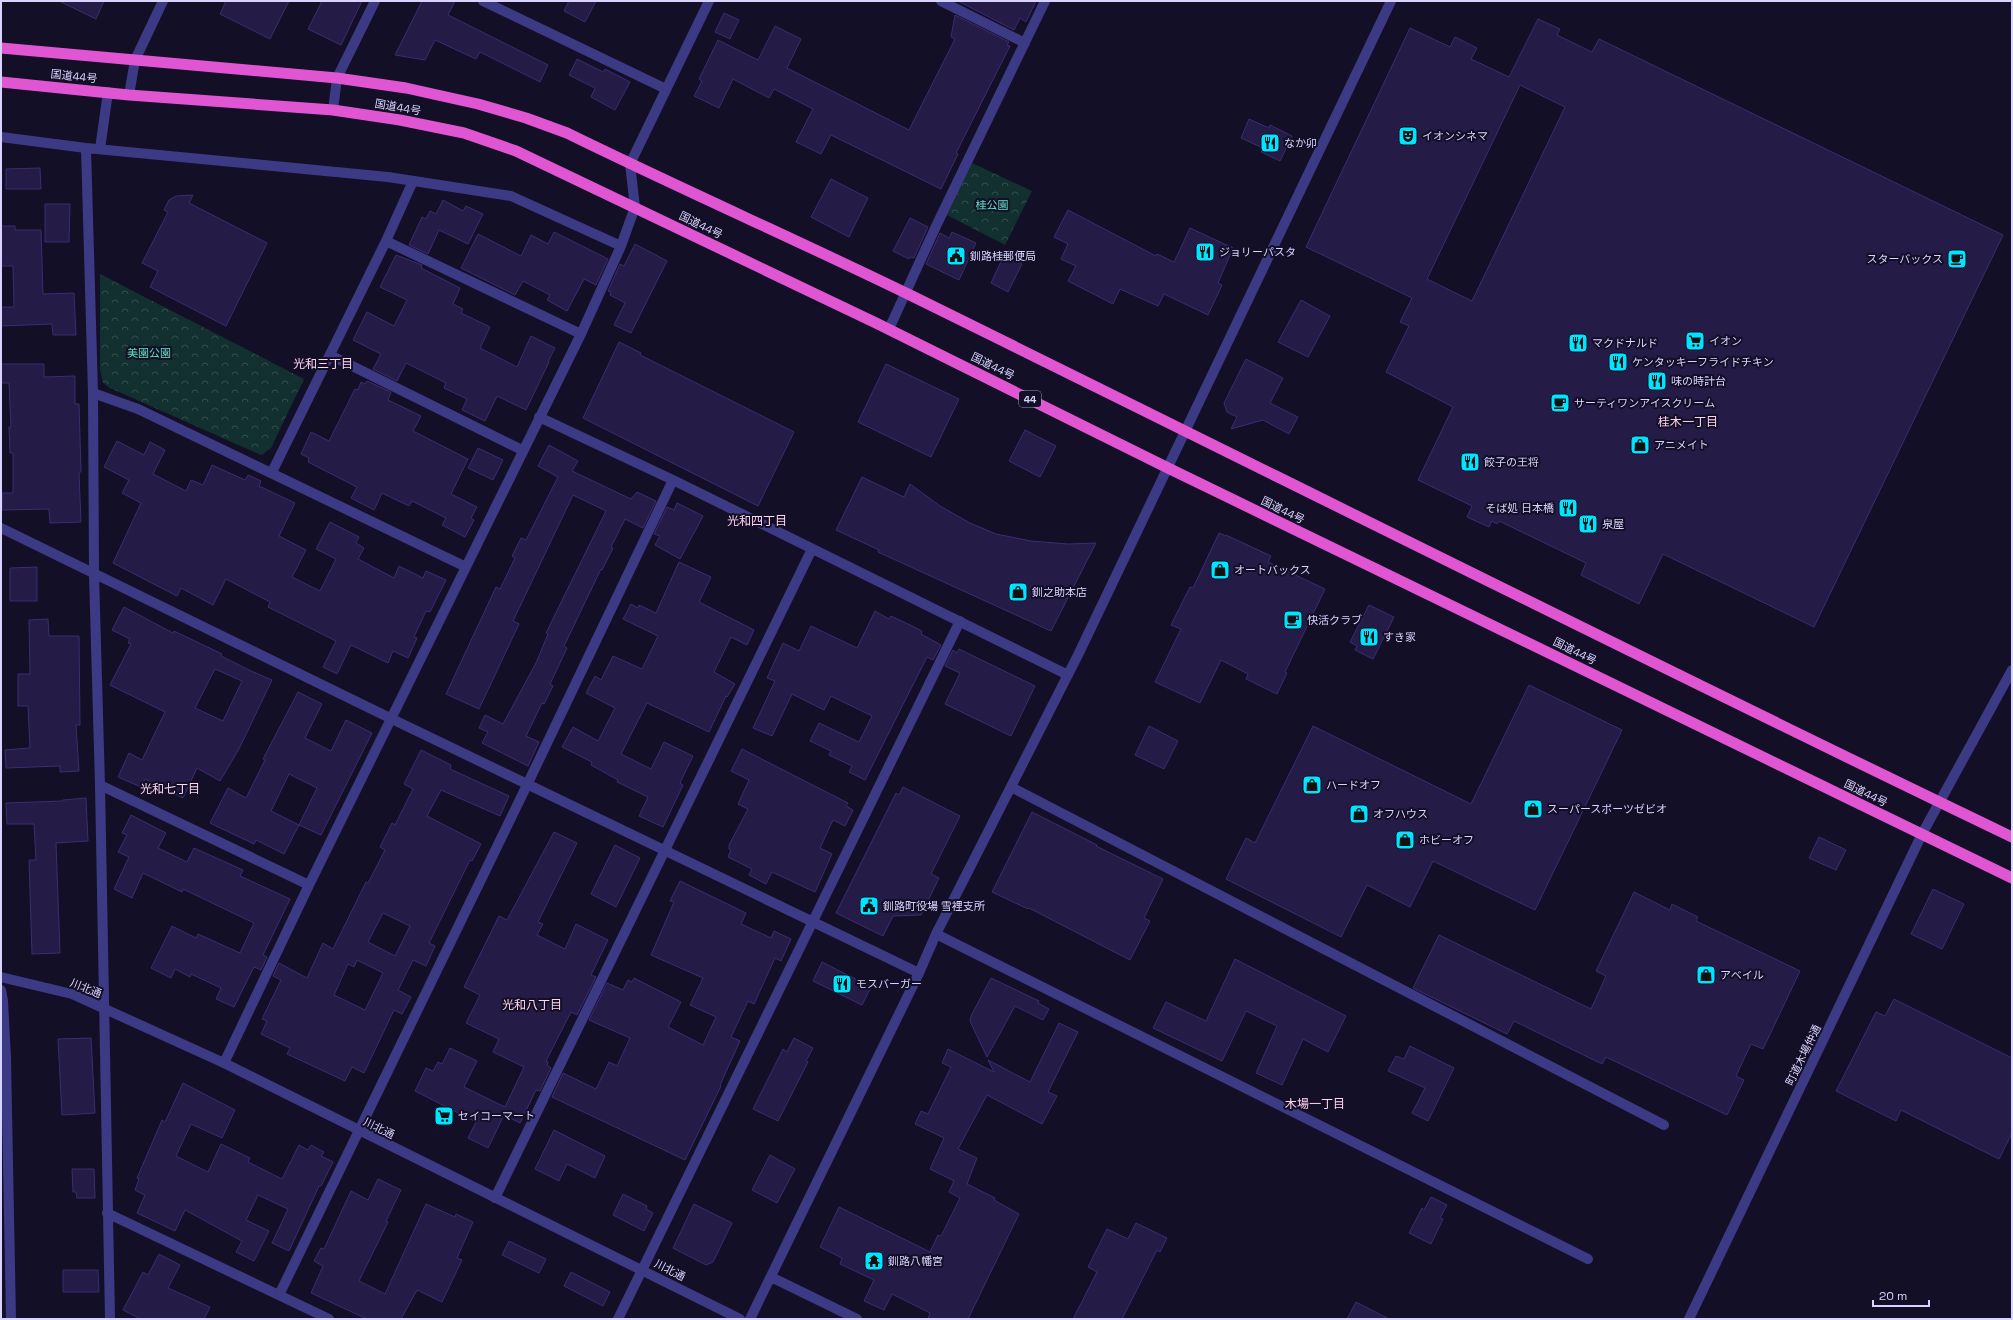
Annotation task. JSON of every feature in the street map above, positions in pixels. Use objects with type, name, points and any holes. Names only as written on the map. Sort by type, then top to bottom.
[{"type":"highway","name":"国道44号","points":[[1,48],[337,78],[406,88],[478,104],[526,118],[567,133],[905,293],[2012,837]]},
{"type":"highway","name":"国道44号","points":[[1,82],[129,95],[333,110],[400,120],[464,133],[516,151],[889,329],[1168,468],[2012,878]]},
{"type":"street","points":[[129,95],[135,60],[164,1]]},
{"type":"street","points":[[333,110],[337,78],[375,1]]},
{"type":"street","points":[[483,1],[666,90]]},
{"type":"street","points":[[224,1064],[309,885],[392,719],[522,450],[581,334],[621,246],[635,208],[630,164],[709,1]]},
{"type":"street","points":[[941,1],[1025,43]]},
{"type":"street","points":[[889,329],[937,224],[1045,1]]},
{"type":"street","points":[[750,1319],[772,1277],[919,974],[936,934],[1068,675],[1186,432],[1391,1]]},
{"type":"street","points":[[100,149],[108,92]]},
{"type":"street","points":[[1,137],[86,148],[413,181],[511,196],[621,246]]},
{"type":"street","points":[[86,148],[93,393],[94,574],[100,785],[110,1319]]},
{"type":"street","points":[[272,472],[386,241],[413,181]]},
{"type":"street","points":[[386,241],[581,334]]},
{"type":"street","points":[[330,356],[522,450]]},
{"type":"street","points":[[93,393],[138,409],[272,472],[466,567]]},
{"type":"street","points":[[539,416],[673,480],[1068,675]]},
{"type":"street","points":[[279,1295],[527,785],[673,480]]},
{"type":"street","points":[[1,528],[527,785],[919,974]]},
{"type":"street","points":[[495,1198],[666,851],[812,549]]},
{"type":"street","points":[[618,1319],[960,621]]},
{"type":"street","name":"町道木場仲通","points":[[1689,1319],[1922,834],[2012,670]]},
{"type":"street","points":[[100,785],[309,885]]},
{"type":"street","points":[[1011,787],[1664,1125]]},
{"type":"street","points":[[936,934],[1588,1259]]},
{"type":"street","name":"川北通","points":[[1,977],[72,994],[104,1008],[224,1064],[740,1319]]},
{"type":"street","points":[[1,990],[3,1001],[4,1057],[5,1250],[11,1319]]},
{"type":"street","points":[[107,1213],[329,1319]]},
{"type":"street","points":[[772,1277],[857,1319]]},
{"type":"green space","name":"桂公園","points":[[972,163],[1032,191],[1005,245],[947,215]]},
{"type":"green space","name":"美園公園","points":[[100,274],[304,379],[271,448],[261,455],[110,388],[103,383],[100,370]]},
{"type":"building","points":[[59,1],[104,1],[96,19]]},
{"type":"building","points":[[226,1],[289,1],[270,39],[220,14]]},
{"type":"building","points":[[322,1],[362,1],[341,45],[308,29]]},
{"type":"building","points":[[422,1],[455,1],[448,15],[548,65],[540,82],[480,52],[476,59],[435,40],[425,60],[395,55]]},
{"type":"building","points":[[569,1],[596,1],[585,22],[564,11]]},
{"type":"building","points":[[958,1],[1036,1],[1026,22],[1020,18],[1014,30]]},
{"type":"building","points":[[724,13],[739,20],[730,39],[715,32]]},
{"type":"building","points":[[955,15],[1009,42],[1007,45],[1010,46],[956,153],[958,154],[941,189],[831,135],[821,154],[796,142],[813,109],[774,89],[769,98],[733,79],[719,108],[694,96],[702,81],[699,79],[718,40],[758,60],[775,26],[801,39],[787,68],[909,130],[955,39],[951,37]]},
{"type":"building","name":"イオン","points":[[1538,19],[1560,29],[1557,35],[1592,52],[1599,39],[2003,235],[1814,627],[1663,554],[1639,604],[1581,575],[1586,563],[1499,521],[1497,524],[1492,521],[1489,527],[1467,517],[1472,506],[1418,480],[1453,407],[1386,372],[1409,326],[1400,322],[1412,298],[1306,247],[1410,28],[1450,47],[1455,37],[1477,48],[1471,59],[1509,77]],"holes":[[[1520,85],[1565,107],[1472,301],[1427,279]]]},
{"type":"building","points":[[577,59],[603,72],[605,69],[630,82],[615,110],[591,97],[595,88],[569,75]]},
{"type":"building","name":"なか卯","points":[[1249,119],[1269,128],[1270,125],[1292,136],[1280,161],[1261,152],[1263,148],[1241,138]]},
{"type":"building","points":[[40,168],[41,189],[6,189],[6,169]]},
{"type":"building","points":[[831,179],[868,198],[849,237],[811,217]]},
{"type":"building","points":[[193,195],[189,203],[267,243],[226,326],[150,287],[158,271],[142,263],[168,212],[164,210],[169,200],[176,196]]},
{"type":"building","points":[[443,200],[463,211],[466,206],[483,214],[468,244],[439,230],[428,254],[409,245],[422,217],[426,219],[430,211],[436,214]]},
{"type":"building","points":[[45,204],[70,204],[69,242],[45,242]]},
{"type":"building","points":[[1068,210],[1156,256],[1157,254],[1174,262],[1190,228],[1233,248],[1218,283],[1222,285],[1208,315],[1164,294],[1158,306],[1120,289],[1113,304],[1068,281],[1076,266],[1061,259],[1068,244],[1054,237]]},
{"type":"building","points":[[910,218],[928,227],[914,258],[910,257],[909,259],[893,251]]},
{"type":"building","points":[[1,226],[15,226],[15,230],[41,230],[43,294],[74,293],[76,335],[53,335],[52,324],[1,326],[1,307],[14,307],[13,266],[1,266]]},
{"type":"building","points":[[554,232],[608,259],[596,285],[584,279],[567,311],[547,300],[550,295],[523,281],[515,295],[461,268],[478,234],[521,256],[531,235],[548,244]]},
{"type":"building","name":"釧路桂郵便局","points":[[952,232],[976,243],[959,280],[926,264],[940,233],[949,238]]},
{"type":"building","points":[[635,244],[667,261],[631,333],[614,325],[625,303],[610,295],[611,292],[608,291],[620,264],[624,266]]},
{"type":"building","points":[[396,255],[422,265],[421,268],[460,288],[453,304],[463,309],[461,313],[490,327],[480,348],[517,367],[531,336],[555,348],[526,410],[497,396],[485,421],[462,410],[467,399],[444,388],[446,383],[406,363],[397,381],[373,369],[381,354],[353,340],[367,312],[394,326],[407,300],[380,287]]},
{"type":"building","points":[[1004,255],[1022,264],[1008,292],[991,283]]},
{"type":"building","points":[[1301,300],[1330,316],[1308,357],[1278,342]]},
{"type":"building","points":[[619,342],[641,353],[640,355],[794,432],[758,506],[583,418]]},
{"type":"building","points":[[1246,359],[1283,378],[1270,403],[1298,417],[1289,434],[1263,420],[1231,429],[1237,417],[1227,412],[1224,403]]},
{"type":"building","points":[[1,364],[44,364],[44,377],[75,376],[75,404],[79,404],[81,522],[50,523],[49,509],[2,510],[2,493],[13,493],[13,453],[10,453],[9,427],[11,427],[9,383],[1,383]]},
{"type":"building","points":[[886,364],[959,399],[931,457],[858,422]]},
{"type":"building","points":[[367,381],[391,392],[388,400],[421,416],[413,431],[468,459],[451,494],[477,507],[471,518],[474,520],[465,537],[442,525],[446,518],[412,501],[409,506],[382,493],[374,510],[351,498],[357,487],[308,462],[309,458],[301,454],[311,432],[329,441],[355,389],[358,390],[361,382],[365,384]]},
{"type":"building","points":[[1025,430],[1056,446],[1040,477],[1009,461]]},
{"type":"building","points":[[117,441],[144,455],[150,442],[165,450],[153,474],[186,491],[191,480],[203,485],[212,465],[245,480],[248,475],[261,481],[259,486],[295,503],[279,536],[306,550],[292,577],[320,591],[336,559],[316,549],[330,522],[359,537],[356,543],[364,548],[358,559],[394,578],[399,566],[423,578],[426,571],[446,580],[430,612],[426,611],[414,637],[417,638],[408,658],[393,651],[388,663],[351,645],[337,674],[323,667],[336,641],[268,607],[270,602],[226,579],[213,605],[181,588],[177,596],[113,563],[141,503],[122,493],[129,480],[104,467]]},
{"type":"building","points":[[549,445],[578,461],[572,471],[631,499],[637,492],[656,501],[643,528],[625,519],[611,547],[613,548],[602,570],[601,569],[564,646],[567,648],[550,684],[553,686],[544,704],[542,703],[526,736],[539,742],[528,766],[482,743],[488,732],[479,728],[485,715],[503,724],[536,663],[548,634],[546,633],[606,511],[573,495],[513,621],[519,624],[479,709],[446,694],[496,587],[500,589],[515,558],[512,556],[521,538],[526,540],[558,477],[538,466]]},
{"type":"building","points":[[478,448],[503,460],[493,480],[468,468]]},
{"type":"building","name":"釧之助本店","points":[[862,477],[904,497],[910,484],[940,506],[970,523],[996,534],[1031,541],[1068,544],[1096,543],[1051,631],[878,552],[879,550],[836,530]]},
{"type":"building","points":[[677,503],[703,516],[680,559],[655,545],[660,536],[654,534],[667,507],[674,510]]},
{"type":"building","points":[[1219,533],[1271,556],[1268,562],[1325,589],[1285,672],[1287,673],[1277,694],[1246,679],[1248,674],[1221,660],[1200,703],[1155,682],[1181,629],[1171,625],[1190,587],[1193,588]]},
{"type":"building","points":[[679,562],[711,577],[699,602],[754,630],[747,645],[731,637],[714,672],[735,684],[727,697],[726,696],[709,732],[647,703],[621,754],[651,769],[664,742],[693,756],[680,783],[683,785],[663,827],[639,816],[648,797],[617,782],[618,780],[591,765],[592,762],[562,747],[573,727],[598,741],[615,708],[586,693],[595,676],[601,680],[613,656],[642,669],[658,636],[623,619],[631,604],[638,608],[639,605],[656,613]]},
{"type":"building","points":[[37,567],[37,601],[10,601],[10,568]]},
{"type":"building","name":"すき家","points":[[1369,605],[1394,617],[1373,659],[1355,650],[1357,646],[1350,642]]},
{"type":"building","points":[[124,607],[173,633],[174,631],[222,654],[221,656],[251,671],[272,680],[239,749],[220,781],[197,768],[183,798],[145,779],[141,787],[118,777],[129,753],[142,760],[165,712],[110,685],[131,644],[128,643],[130,639],[112,630]],"holes":[[[215,669],[242,681],[223,721],[195,708]]]},
{"type":"building","points":[[875,611],[889,619],[891,616],[922,631],[921,634],[941,645],[933,660],[927,657],[865,780],[849,772],[852,766],[829,755],[831,751],[810,741],[819,723],[859,742],[872,716],[831,696],[824,710],[792,694],[772,736],[753,728],[775,681],[767,678],[783,643],[799,651],[811,626],[857,648]]},
{"type":"building","points":[[48,619],[49,636],[79,636],[80,725],[76,725],[79,771],[60,772],[60,766],[6,768],[5,750],[30,748],[28,706],[18,706],[18,674],[30,674],[29,620]]},
{"type":"building","points":[[959,649],[1035,686],[1011,736],[945,704],[960,673],[945,666],[953,650],[957,653]]},
{"type":"building","points":[[1529,685],[1622,730],[1535,910],[1433,861],[1410,907],[1367,885],[1341,937],[1226,879],[1246,838],[1255,843],[1313,726],[1471,804]]},
{"type":"building","points":[[298,692],[322,704],[305,738],[331,751],[346,720],[372,733],[321,835],[299,825],[284,854],[256,840],[254,844],[210,823],[228,788],[246,798],[265,760],[263,759]],"holes":[[[289,774],[317,788],[299,825],[271,811]]]},
{"type":"building","points":[[1149,726],[1178,741],[1164,769],[1135,755]]},
{"type":"building","points":[[742,749],[848,803],[846,806],[853,810],[845,826],[833,820],[820,848],[832,854],[815,892],[772,872],[766,884],[749,875],[752,869],[728,857],[731,850],[729,849],[729,845],[748,809],[738,804],[749,780],[731,771]]},
{"type":"building","points":[[421,750],[451,765],[450,769],[509,796],[500,816],[441,790],[427,816],[481,844],[472,861],[470,860],[429,943],[435,946],[426,966],[413,960],[398,990],[411,997],[402,1014],[394,1010],[364,1073],[352,1067],[345,1081],[287,1054],[290,1048],[261,1034],[267,1021],[262,1019],[281,980],[273,976],[279,963],[307,978],[323,943],[333,949],[366,882],[368,883],[385,850],[380,847],[392,823],[395,825],[413,789],[404,784]],"holes":[[[383,913],[410,926],[395,956],[368,942]],[[357,960],[383,973],[365,1010],[334,995],[348,964],[354,967]]]},
{"type":"building","points":[[903,787],[960,816],[931,874],[939,878],[921,915],[893,916],[883,936],[836,913],[896,793],[899,795]]},
{"type":"building","points":[[86,798],[88,841],[56,843],[60,953],[32,954],[29,860],[36,860],[34,824],[7,824],[6,803],[63,801]]},
{"type":"building","points":[[1032,812],[1163,879],[1144,918],[1150,921],[1130,960],[1029,908],[1028,909],[992,892]]},
{"type":"building","points":[[131,815],[166,833],[158,848],[187,862],[194,848],[243,870],[240,876],[290,899],[263,955],[267,957],[261,970],[254,967],[234,1007],[216,999],[221,988],[191,974],[190,977],[175,969],[171,978],[151,968],[172,926],[196,938],[198,934],[240,953],[254,923],[183,889],[182,892],[143,873],[132,898],[114,889],[129,857],[118,852],[127,835],[122,833]]},
{"type":"building","points":[[554,832],[577,843],[538,922],[543,924],[537,935],[565,949],[576,924],[608,940],[591,975],[596,977],[577,1015],[571,1012],[546,1061],[548,1062],[547,1065],[551,1068],[540,1091],[536,1090],[520,1123],[504,1115],[488,1148],[468,1138],[476,1122],[415,1091],[426,1068],[433,1071],[438,1062],[442,1064],[450,1048],[477,1061],[464,1087],[505,1107],[524,1067],[493,1052],[499,1039],[466,1023],[480,995],[464,987],[499,916],[507,920]]},
{"type":"building","points":[[1819,837],[1846,850],[1836,870],[1809,858]]},
{"type":"building","points":[[615,845],[640,858],[616,907],[591,894]]},
{"type":"building","points":[[680,881],[746,913],[741,924],[771,938],[774,931],[791,939],[781,961],[775,958],[754,1004],[748,1001],[731,1037],[740,1041],[720,1085],[721,1086],[685,1160],[552,1097],[563,1073],[596,1089],[609,1062],[617,1066],[630,1038],[589,1020],[607,983],[623,990],[628,980],[632,982],[634,978],[681,1002],[668,1027],[703,1045],[716,1017],[690,1005],[703,978],[651,955],[674,902],[670,901]]},
{"type":"building","points":[[1933,889],[1964,904],[1942,949],[1911,934]]},
{"type":"building","points":[[1634,892],[1670,910],[1672,904],[1698,917],[1696,921],[1800,971],[1763,1049],[1751,1044],[1736,1076],[1744,1080],[1727,1115],[1606,1057],[1602,1064],[1514,1021],[1507,1034],[1413,988],[1439,935],[1591,1009],[1606,976],[1596,971]]},
{"type":"building","points":[[1235,959],[1346,1016],[1328,1052],[1303,1039],[1282,1085],[1256,1073],[1277,1026],[1246,1011],[1222,1061],[1153,1028],[1166,1002],[1206,1021]]},
{"type":"building","name":"モスバーガー","points":[[822,962],[871,987],[862,1005],[813,981]]},
{"type":"building","points":[[991,978],[1039,1001],[1038,1003],[1049,1009],[1043,1020],[1015,1006],[987,1057],[970,1021],[971,1016]]},
{"type":"building","points":[[1894,999],[2012,1058],[2012,1133],[1999,1159],[1901,1110],[1896,1121],[1836,1091],[1876,1012],[1885,1016]]},
{"type":"building","points":[[1059,1023],[1078,1032],[1048,1092],[1057,1096],[1042,1124],[987,1095],[958,1149],[977,1158],[967,1184],[995,1198],[994,1200],[1019,1214],[968,1319],[928,1319],[930,1313],[892,1294],[884,1310],[864,1301],[874,1280],[840,1264],[842,1258],[820,1247],[839,1207],[930,1252],[938,1235],[941,1236],[960,1198],[949,1192],[954,1181],[930,1169],[944,1138],[915,1124],[921,1111],[928,1114],[951,1067],[942,1063],[948,1049],[994,1072],[988,1060],[1030,1082]]},
{"type":"building","points":[[91,1038],[95,1113],[62,1115],[58,1039]]},
{"type":"building","points":[[794,1038],[813,1048],[806,1061],[808,1062],[778,1121],[753,1109],[783,1049],[787,1052]]},
{"type":"building","points":[[1410,1046],[1454,1068],[1428,1121],[1412,1113],[1425,1088],[1388,1071],[1396,1056],[1404,1059]]},
{"type":"building","points":[[183,1083],[235,1110],[222,1138],[191,1124],[176,1156],[208,1172],[221,1144],[250,1158],[248,1162],[282,1179],[299,1145],[308,1150],[311,1145],[324,1152],[321,1156],[333,1162],[321,1186],[319,1186],[289,1251],[272,1243],[288,1209],[258,1195],[246,1220],[269,1231],[254,1261],[236,1252],[242,1241],[185,1210],[175,1231],[137,1213],[145,1195],[135,1190],[139,1179],[137,1178],[162,1120],[165,1122]]},
{"type":"building","points":[[554,1130],[605,1156],[595,1178],[567,1164],[559,1181],[535,1169]]},
{"type":"building","points":[[770,1155],[795,1169],[777,1203],[752,1190]]},
{"type":"building","points":[[72,1169],[94,1169],[95,1198],[77,1198],[76,1192],[73,1192]]},
{"type":"building","points":[[378,1179],[401,1190],[386,1221],[388,1222],[359,1281],[385,1294],[426,1204],[455,1217],[456,1214],[473,1222],[457,1258],[462,1260],[442,1302],[417,1290],[401,1319],[367,1319],[311,1293],[323,1266],[314,1261],[321,1248],[324,1249],[351,1191],[368,1200]]},
{"type":"building","points":[[623,1194],[647,1206],[646,1209],[653,1213],[644,1231],[613,1215]]},
{"type":"building","points":[[1431,1197],[1447,1205],[1440,1218],[1443,1219],[1431,1244],[1409,1233],[1422,1208],[1424,1210]]},
{"type":"building","points":[[694,1204],[732,1223],[713,1262],[706,1265],[673,1248]]},
{"type":"building","points":[[1136,1223],[1167,1238],[1160,1252],[1157,1250],[1122,1319],[1073,1319],[1097,1272],[1088,1267],[1107,1229],[1128,1239]]},
{"type":"building","points":[[509,1241],[546,1259],[539,1273],[502,1255]]},
{"type":"building","points":[[159,1254],[180,1265],[168,1288],[210,1307],[204,1319],[141,1319],[123,1310],[143,1272],[148,1275]]},
{"type":"building","points":[[63,1270],[98,1270],[99,1292],[63,1292]]},
{"type":"building","points":[[571,1272],[610,1292],[603,1306],[564,1286]]},
{"type":"building","points":[[1356,1302],[1389,1319],[1347,1319]]},
{"type":"place","name":"イオンシネマ","points":[[1408,136]]},
{"type":"place","name":"なか卯","points":[[1270,143]]},
{"type":"place","name":"ジョリーパスタ","points":[[1205,252]]},
{"type":"place","name":"釧路桂郵便局","points":[[956,256]]},
{"type":"place","name":"スターバックス","points":[[1957,259]]},
{"type":"place","name":"イオン","points":[[1695,341]]},
{"type":"place","name":"マクドナルド","points":[[1578,343]]},
{"type":"place","name":"ケンタッキーフライドチキン","points":[[1618,362]]},
{"type":"place","name":"味の時計台","points":[[1657,381]]},
{"type":"place","name":"サーティワンアイスクリーム","points":[[1560,403]]},
{"type":"place","name":"アニメイト","points":[[1640,445]]},
{"type":"place","name":"餃子の王将","points":[[1470,462]]},
{"type":"place","name":"そば処 日本橋","points":[[1568,508]]},
{"type":"place","name":"泉屋","points":[[1588,524]]},
{"type":"place","name":"オートバックス","points":[[1220,570]]},
{"type":"place","name":"釧之助本店","points":[[1018,592]]},
{"type":"place","name":"快活クラブ","points":[[1293,620]]},
{"type":"place","name":"すき家","points":[[1369,637]]},
{"type":"place","name":"ハードオフ","points":[[1312,785]]},
{"type":"place","name":"スーパースポーツゼビオ","points":[[1533,809]]},
{"type":"place","name":"オフハウス","points":[[1359,814]]},
{"type":"place","name":"ホビーオフ","points":[[1405,840]]},
{"type":"place","name":"釧路町役場 雪裡支所","points":[[869,906]]},
{"type":"place","name":"アベイル","points":[[1706,975]]},
{"type":"place","name":"モスバーガー","points":[[842,984]]},
{"type":"place","name":"セイコーマート","points":[[444,1116]]},
{"type":"place","name":"釧路八幡宮","points":[[874,1261]]},
{"type":"district","name":"光和三丁目","points":[[323,364]]},
{"type":"district","name":"桂木一丁目","points":[[1688,422]]},
{"type":"district","name":"光和四丁目","points":[[757,521]]},
{"type":"district","name":"光和七丁目","points":[[170,789]]},
{"type":"district","name":"光和八丁目","points":[[532,1005]]},
{"type":"district","name":"木場一丁目","points":[[1315,1104]]}]
